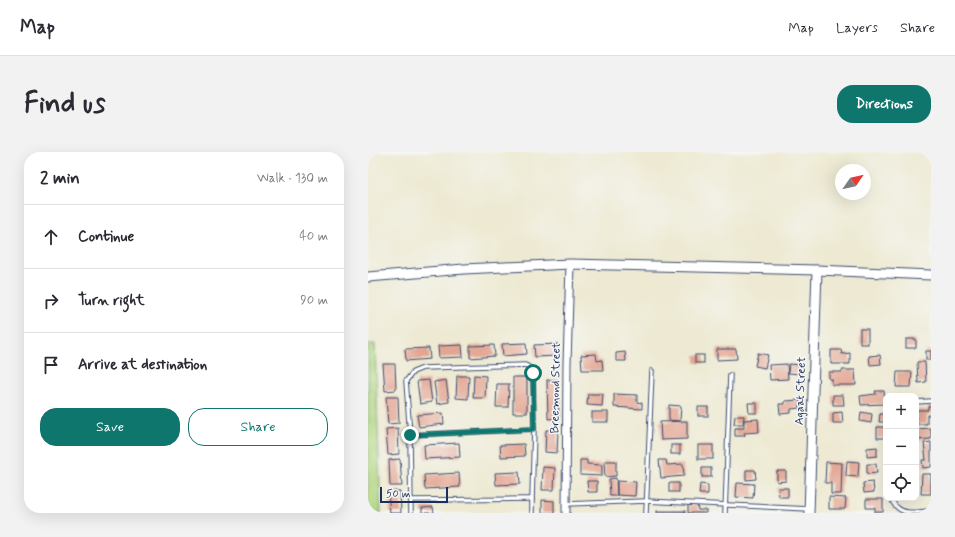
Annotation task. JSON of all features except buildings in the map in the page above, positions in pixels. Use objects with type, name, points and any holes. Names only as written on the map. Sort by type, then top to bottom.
[{"type":"street","points":[[368,277],[464,269],[570,264],[817,270],[931,275]]},
{"type":"street","name":"Breemond Street","points":[[566,513],[567,364],[570,264]]},
{"type":"street","name":"Agaat Street","points":[[809,511],[817,270]]},
{"type":"lane","points":[[411,513],[410,435],[406,381],[413,372],[423,368],[525,365],[529,367],[533,373],[534,429],[532,513]]},
{"type":"lane","points":[[646,513],[652,371]]},
{"type":"lane","points":[[726,513],[730,375]]},
{"type":"lane","points":[[919,402],[931,401]]},
{"type":"lane","points":[[410,435],[534,429]]},
{"type":"lane","points":[[411,500],[532,499]]},
{"type":"lane","points":[[566,504],[646,501],[809,511]]},
{"type":"lane","points":[[892,501],[896,506],[906,512],[931,511]]},
{"type":"green space","points":[[368,344],[375,344],[381,513],[368,513]]},
{"type":"route","points":[[410,435],[534,429],[533,373]]}]
